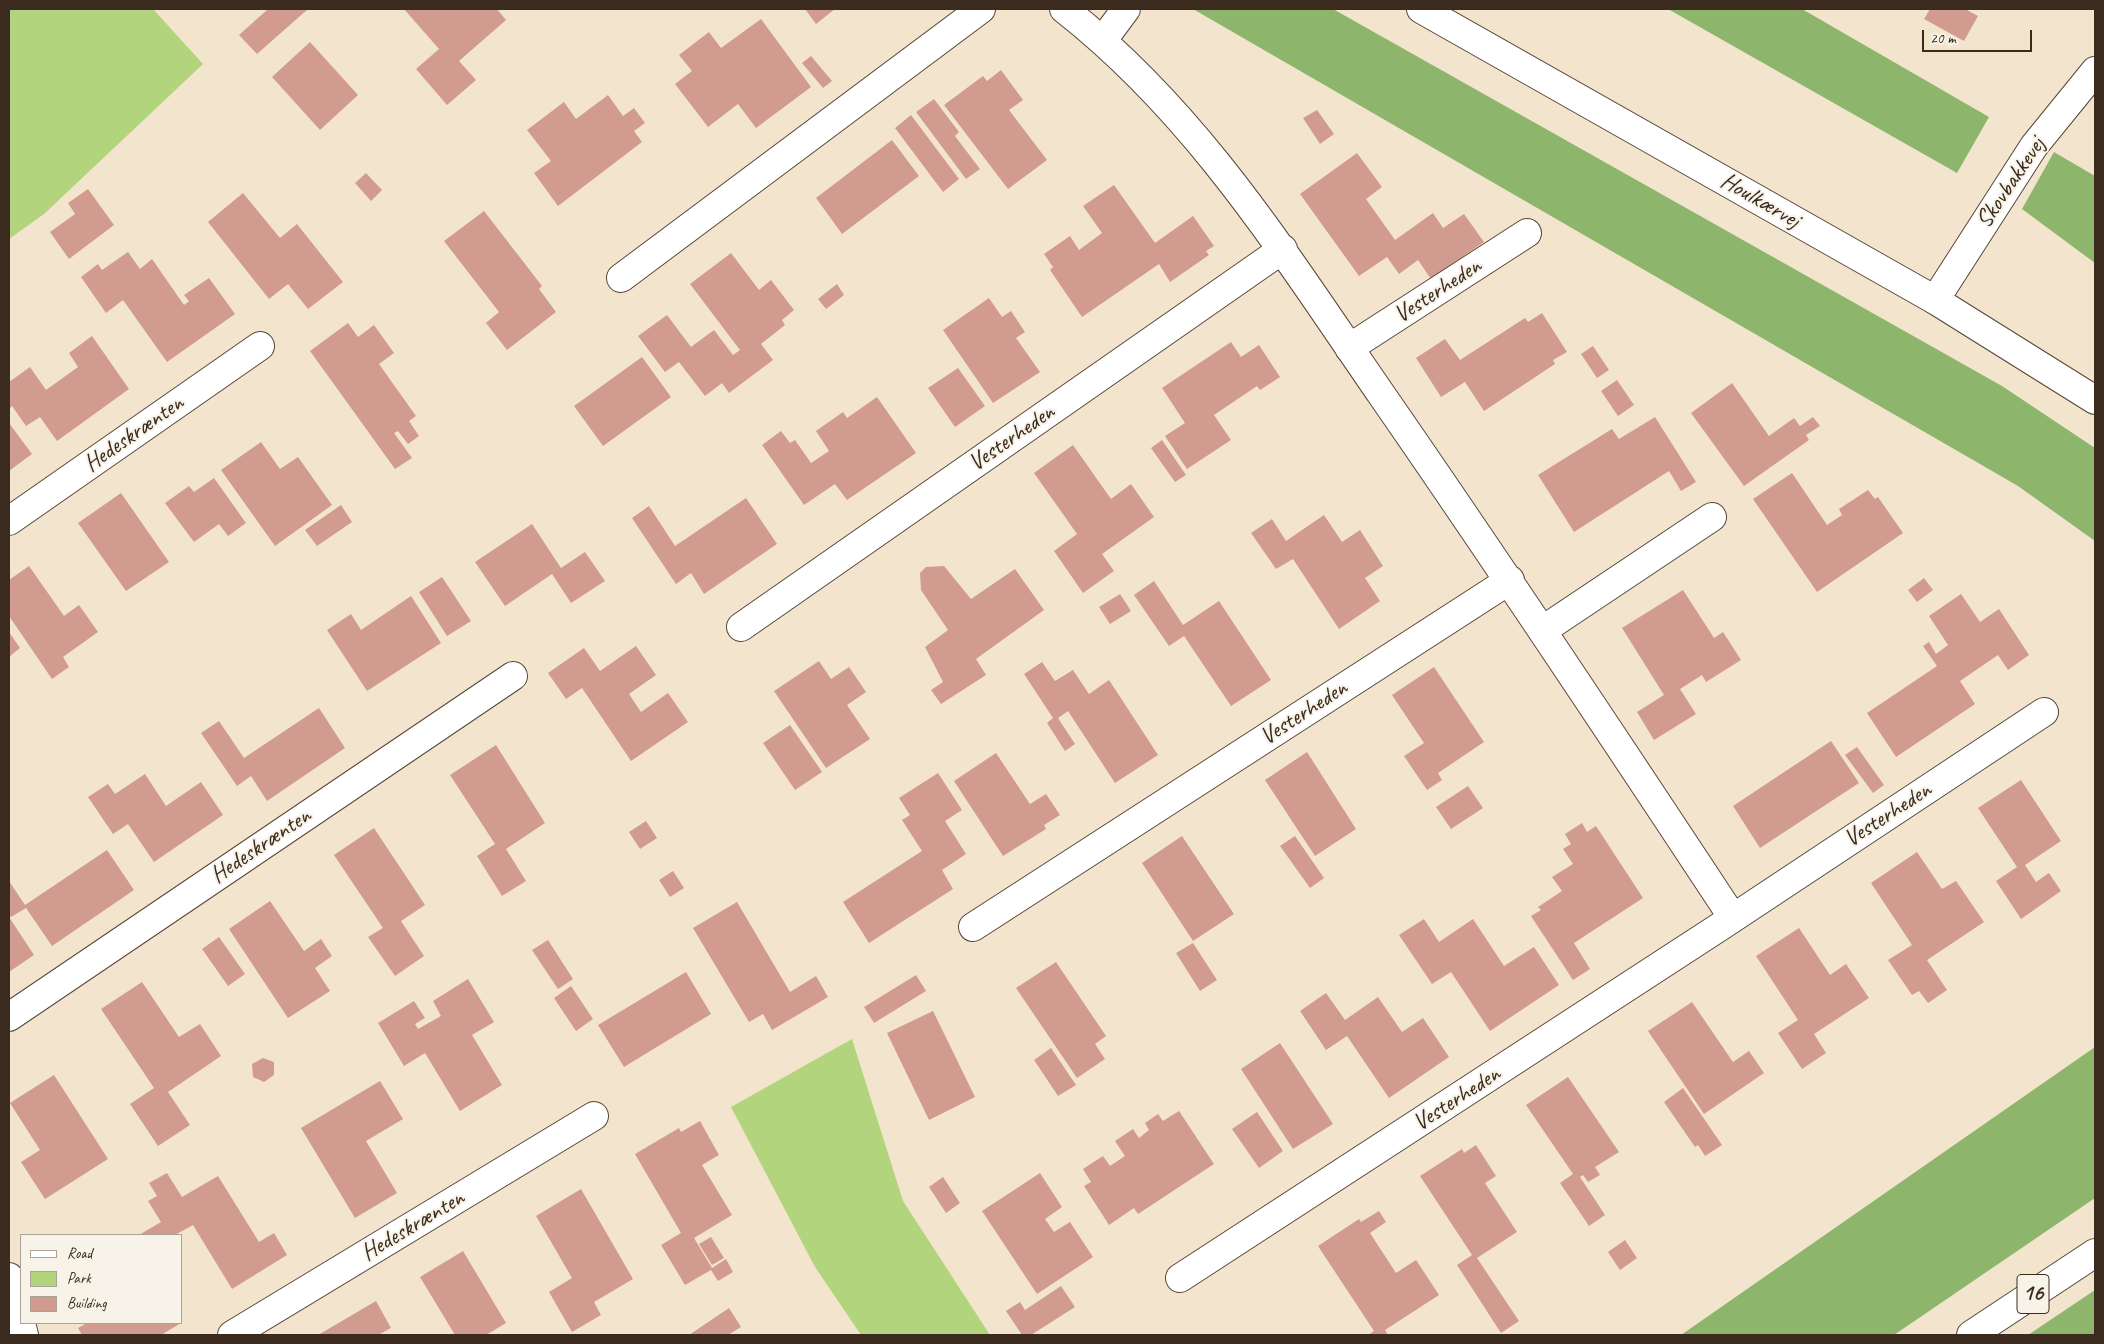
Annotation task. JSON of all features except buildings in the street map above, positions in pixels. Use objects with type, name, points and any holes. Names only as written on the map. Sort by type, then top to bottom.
[{"type":"street","points":[[621,278],[981,9]]},
{"type":"street","points":[[1064,9],[1103,40],[1208,149],[1283,249],[1510,580],[1733,918]]},
{"type":"street","points":[[1103,40],[1126,9]]},
{"type":"street","name":"Houlkærvej","points":[[1421,9],[1935,300],[2095,400]]},
{"type":"street","name":"Skovbakkevej","points":[[1935,300],[2034,146],[2095,71]]},
{"type":"street","name":"Vesterheden","points":[[1350,348],[1527,233]]},
{"type":"street","name":"Vesterheden","points":[[741,627],[1283,249]]},
{"type":"street","name":"Hedeskrænten","points":[[9,521],[260,346]]},
{"type":"street","points":[[1543,630],[1712,517]]},
{"type":"street","name":"Vesterheden","points":[[973,927],[1510,580]]},
{"type":"street","name":"Hedeskrænten","points":[[9,1017],[513,676]]},
{"type":"street","name":"Vesterheden","points":[[1180,1278],[1733,918],[2044,712]]},
{"type":"street","name":"Hedeskrænten","points":[[232,1335],[594,1116]]},
{"type":"street","name":"16","points":[[1971,1335],[2095,1253]]},
{"type":"street","points":[[9,1277],[20,1320]]},
{"type":"green space","points":[[9,9],[153,9],[203,64],[44,214],[9,239]]},
{"type":"green space","points":[[1193,9],[1333,9],[2002,386],[2095,448],[2095,541],[2018,486]]},
{"type":"green space","points":[[1668,9],[1802,9],[1989,117],[1957,173]]},
{"type":"green space","points":[[2054,152],[2095,176],[2095,263],[2022,209]]},
{"type":"green space","points":[[852,1039],[903,1201],[990,1335],[861,1335],[815,1267],[731,1107]]},
{"type":"green space","points":[[2095,1047],[2095,1198],[1894,1335],[1681,1335]]},
{"type":"green space","points":[[2095,1290],[2095,1335],[2028,1335]]}]
